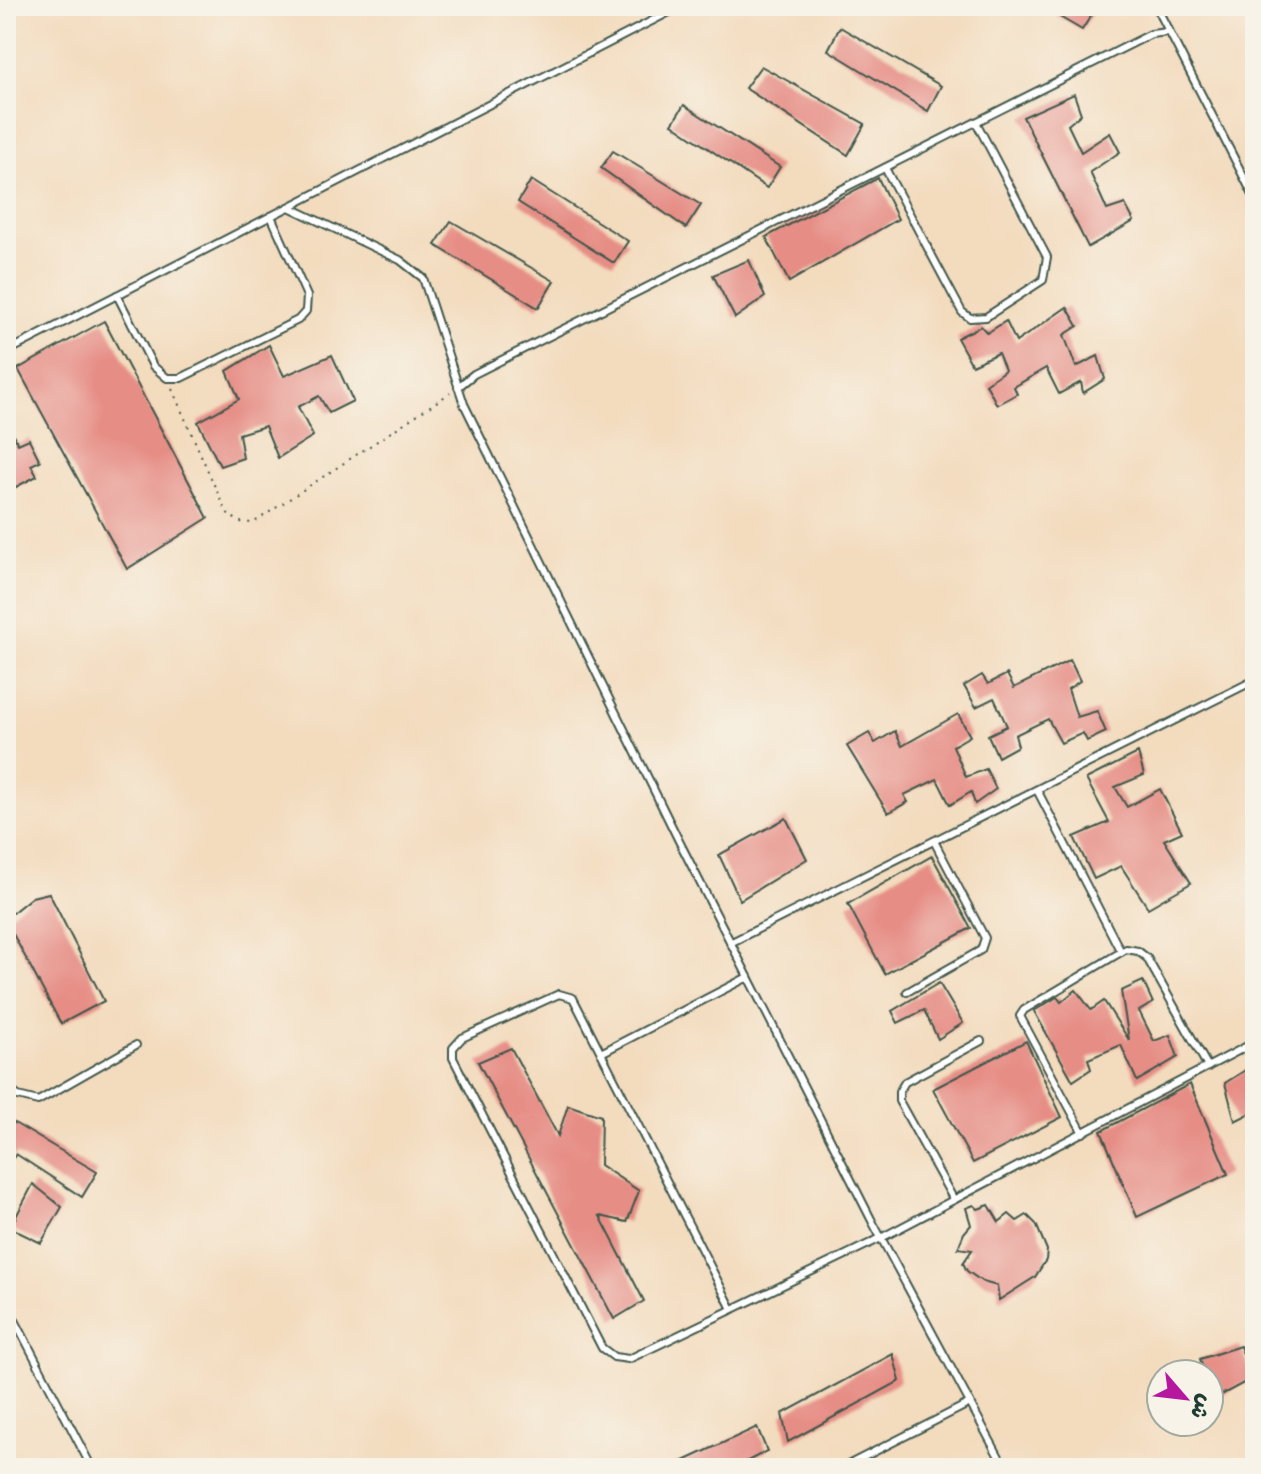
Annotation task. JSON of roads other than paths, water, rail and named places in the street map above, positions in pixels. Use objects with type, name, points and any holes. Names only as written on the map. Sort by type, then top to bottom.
[{"type":"lane","points":[[6,352],[681,6]]},
{"type":"lane","points":[[1156,6],[1255,199]]},
{"type":"lane","points":[[458,387],[474,374],[1151,34],[1168,32]]},
{"type":"lane","points":[[885,168],[962,312],[970,318],[986,317],[1043,280],[1047,257],[976,122]]},
{"type":"lane","points":[[289,207],[400,260],[423,278],[458,387],[730,943],[881,1238],[1005,1468]]},
{"type":"lane","points":[[117,295],[153,366],[167,378],[181,378],[298,320],[306,311],[307,296],[271,216]]},
{"type":"lane","points":[[730,943],[1255,680]]},
{"type":"lane","points":[[1037,790],[1121,952]]},
{"type":"lane","points":[[907,992],[985,945],[985,938],[934,841]]},
{"type":"lane","points":[[1083,1133],[1020,1016],[1024,1010],[1126,949],[1138,951],[1147,958],[1208,1067]]},
{"type":"lane","points":[[601,1053],[748,977]]},
{"type":"lane","points":[[732,1309],[573,998],[559,994],[462,1038],[453,1048],[453,1058],[602,1348],[614,1357],[629,1359],[881,1238],[1255,1042]]},
{"type":"lane","points":[[954,1200],[899,1101],[899,1092],[905,1082],[981,1041]]},
{"type":"lane","points":[[6,1087],[18,1096],[38,1101],[136,1045]]},
{"type":"lane","points":[[7,1306],[92,1468]]},
{"type":"lane","points":[[842,1468],[970,1403]]}]
